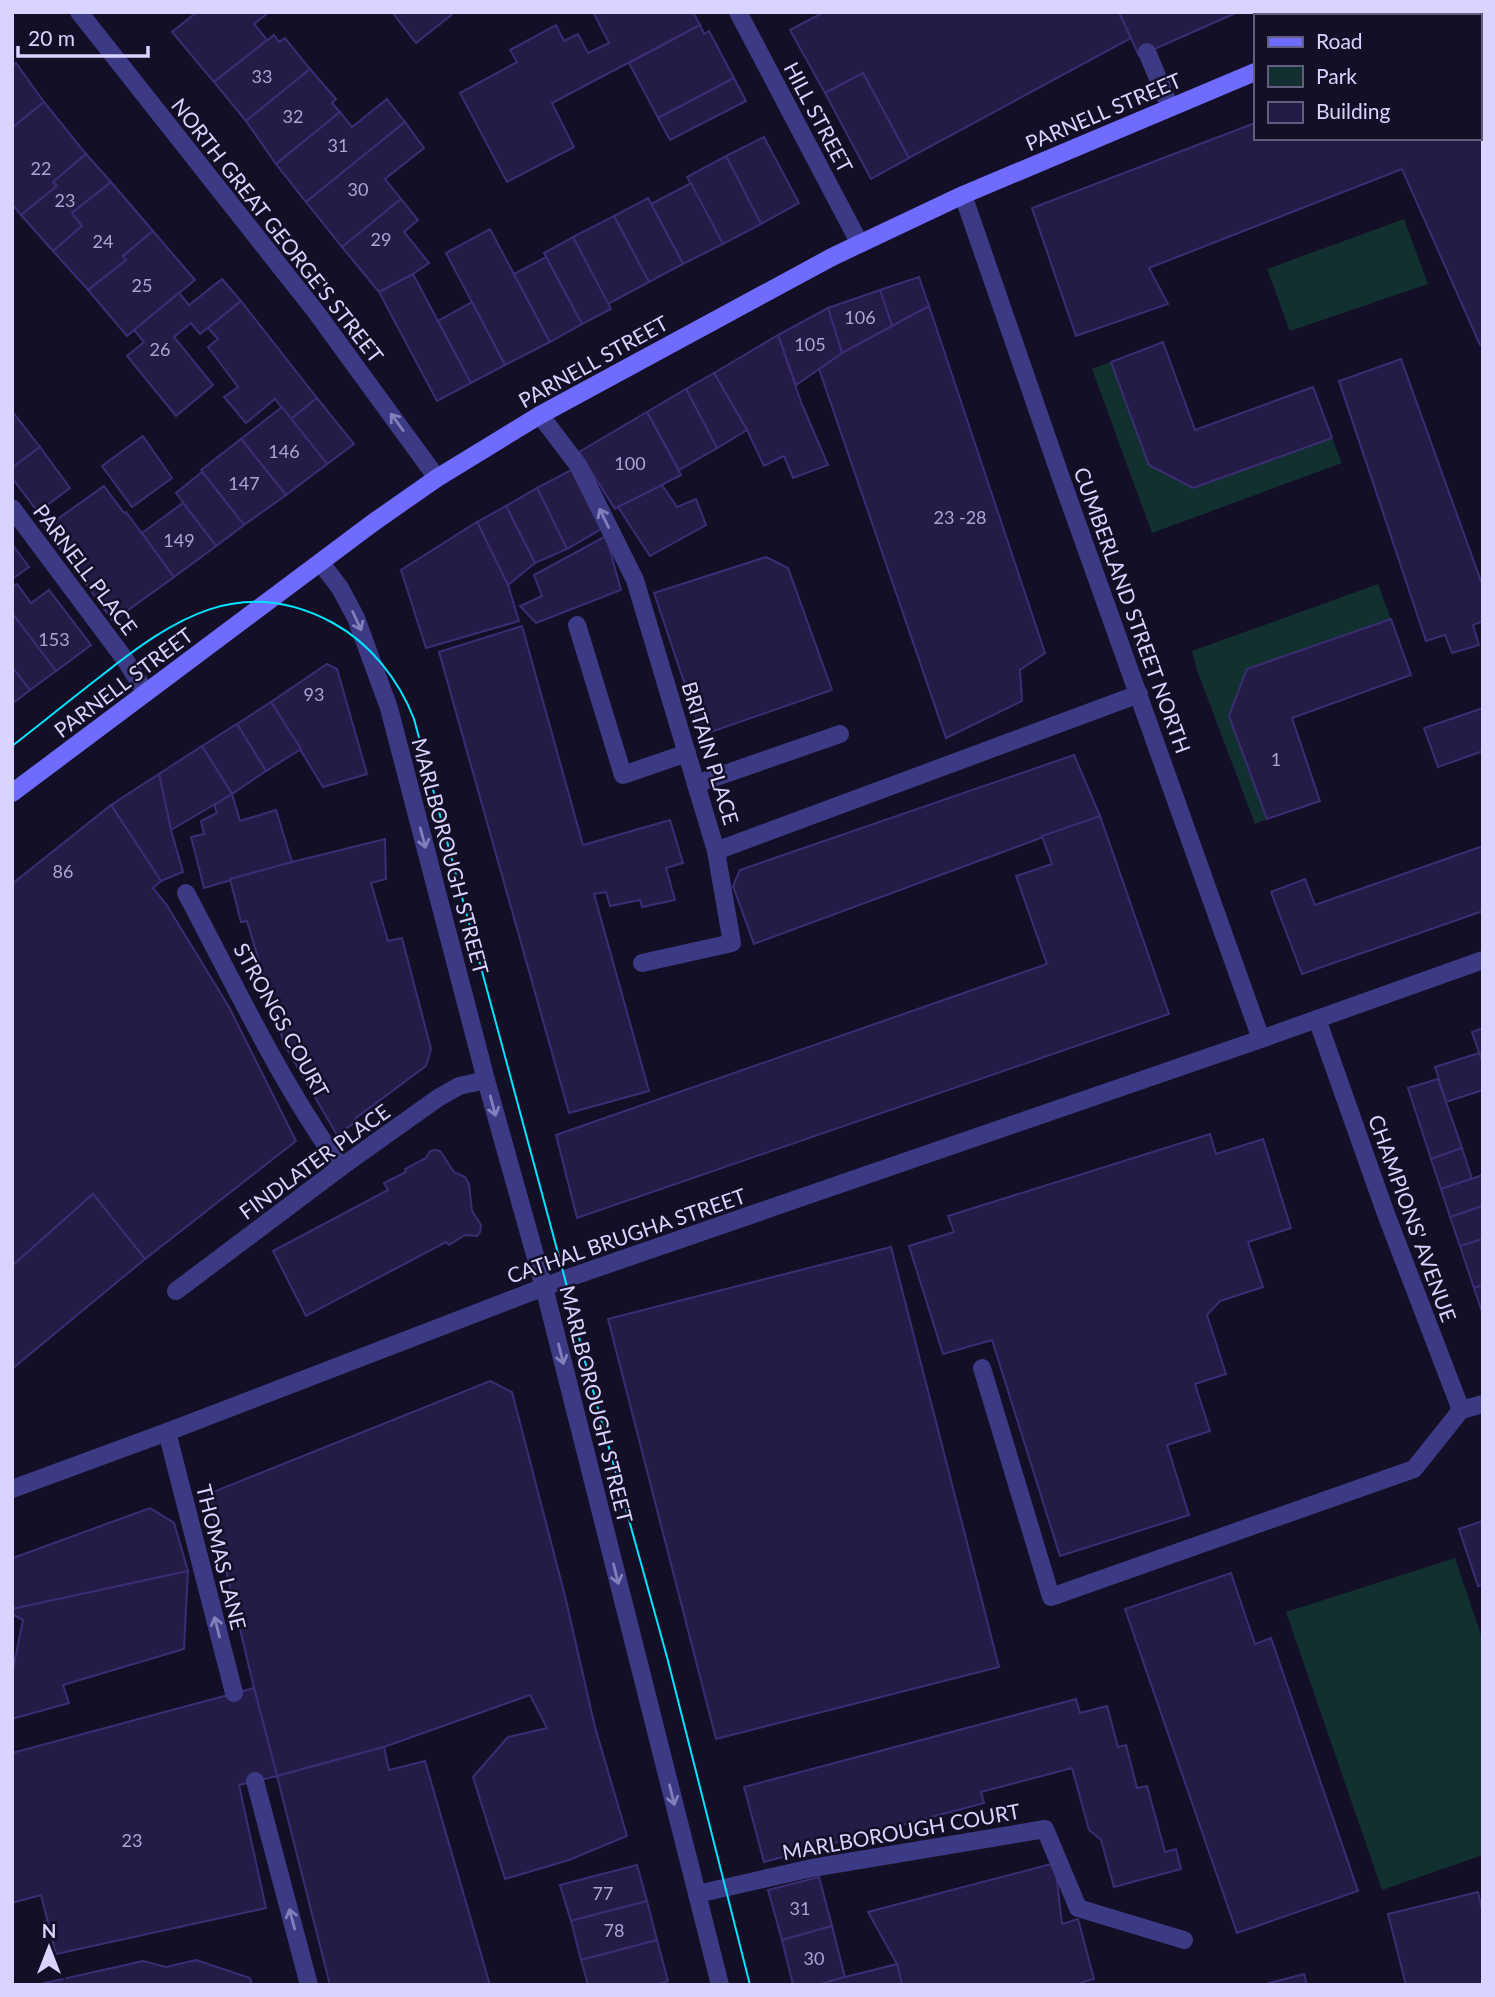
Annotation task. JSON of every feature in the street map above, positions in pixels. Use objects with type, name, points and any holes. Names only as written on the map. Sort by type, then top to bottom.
[{"type":"main road","name":"PARNELL STREET","points":[[12,793],[437,478],[540,415],[811,267],[963,195],[1254,72]]},
{"type":"street","name":"NORTH GREAT GEORGE'S STREET","points":[[79,12],[316,312],[437,478]]},
{"type":"street","name":"HILL STREET","points":[[738,12],[860,244]]},
{"type":"street","points":[[1147,52],[1170,107]]},
{"type":"street","name":"CUMBERLAND STREET NORTH","points":[[963,195],[1261,1039]]},
{"type":"street","name":"BRITAIN PLACE","points":[[540,415],[578,465],[635,580],[716,851],[1139,694]]},
{"type":"street","name":"PARNELL PLACE","points":[[12,508],[124,658],[146,692]]},
{"type":"street","name":"MARLBOROUGH STREET","points":[[321,563],[340,588],[356,618],[389,708],[486,1080],[544,1287],[720,1985]]},
{"type":"street","points":[[577,625],[623,775],[687,753]]},
{"type":"street","points":[[696,784],[840,734]]},
{"type":"street","points":[[642,963],[732,943],[716,851]]},
{"type":"street","name":"STRONGS COURT","points":[[186,893],[277,1063],[341,1167]]},
{"type":"street","name":"CATHAL BRUGHA STREET","points":[[12,1489],[544,1287],[1483,960]]},
{"type":"street","name":"CHAMPIONS' AVENUE","points":[[1317,1019],[1386,1214],[1461,1410]]},
{"type":"street","name":"FINDLATER PLACE","points":[[176,1291],[438,1098],[459,1086],[486,1080]]},
{"type":"street","points":[[982,1368],[1051,1597],[1413,1469],[1461,1410],[1483,1404]]},
{"type":"street","name":"THOMAS LANE","points":[[167,1432],[233,1693]]},
{"type":"street","points":[[255,1781],[309,1985]]},
{"type":"street","name":"MARLBOROUGH COURT","points":[[697,1894],[812,1868],[1045,1829],[1078,1908],[1184,1940]]},
{"type":"green space","points":[[1404,219],[1428,284],[1290,331],[1267,269]]},
{"type":"green space","points":[[1111,362],[1149,464],[1193,488],[1332,438],[1342,463],[1152,533],[1092,369]]},
{"type":"green space","points":[[1378,584],[1391,619],[1247,670],[1229,716],[1267,819],[1255,824],[1192,651]]},
{"type":"green space","points":[[1455,1558],[1483,1641],[1483,1855],[1382,1890],[1286,1612]]},
{"type":"building","points":[[197,12],[269,12],[254,24],[267,40],[214,82],[172,32]]},
{"type":"building","points":[[392,12],[455,12],[416,43]]},
{"type":"building","points":[[593,12],[693,12],[700,25],[552,103],[574,147],[507,182],[460,93],[517,62],[510,50],[556,25],[564,41],[578,34],[588,53],[609,43]]},
{"type":"building","points":[[824,12],[1119,12],[1131,38],[909,158],[863,73],[825,93],[790,30]]},
{"type":"building","points":[[1119,12],[1238,12],[1139,56]]},
{"type":"building","points":[[700,25],[704,34],[709,31],[734,78],[658,118],[629,63]]},
{"type":"building","points":[[274,35],[279,42],[285,38],[310,69],[246,121],[214,82]]},
{"type":"building","points":[[1481,60],[1483,65],[1483,346],[1480,345],[1402,169],[1149,268],[1168,304],[1076,336],[1032,208],[1254,123],[1254,140],[1481,140]]},
{"type":"building","points":[[16,63],[44,102],[12,128],[12,66]]},
{"type":"building","points":[[310,69],[336,99],[332,103],[340,112],[276,164],[246,121]]},
{"type":"building","points":[[863,73],[909,158],[871,179],[825,93]]},
{"type":"building","points":[[734,78],[746,101],[670,140],[658,118]]},
{"type":"building","points":[[387,99],[405,122],[306,202],[276,164],[340,112],[352,127]]},
{"type":"building","points":[[44,102],[86,154],[53,182],[57,186],[21,215],[12,204],[12,128]]},
{"type":"building","points":[[405,122],[424,148],[385,179],[401,199],[342,247],[306,202]]},
{"type":"building","points":[[764,137],[799,203],[761,224],[726,156]]},
{"type":"building","points":[[86,154],[111,182],[72,213],[82,226],[53,251],[21,215],[57,186],[53,182]]},
{"type":"building","points":[[726,156],[761,224],[723,244],[687,177]]},
{"type":"building","points":[[111,182],[153,231],[123,256],[126,260],[88,290],[53,251],[82,226],[72,213]]},
{"type":"building","points":[[691,183],[723,244],[683,264],[651,204]]},
{"type":"building","points":[[648,198],[683,264],[649,282],[614,216]]},
{"type":"building","points":[[401,199],[418,220],[404,232],[429,263],[379,292],[342,247]]},
{"type":"building","points":[[614,216],[649,282],[608,304],[573,237]]},
{"type":"building","points":[[490,229],[550,342],[505,365],[446,253]]},
{"type":"building","points":[[153,231],[195,280],[127,336],[88,290],[126,260],[123,256]]},
{"type":"building","points":[[573,237],[611,309],[582,324],[544,253]]},
{"type":"building","points":[[546,257],[582,324],[550,342],[514,274]]},
{"type":"building","points":[[413,274],[471,383],[437,401],[379,292]]},
{"type":"building","points":[[919,277],[929,306],[892,326],[880,290]]},
{"type":"building","points":[[222,279],[241,301],[200,334],[191,323],[174,337],[213,385],[176,416],[127,356],[144,342],[134,330],[179,293],[189,305]]},
{"type":"building","points":[[880,290],[892,326],[842,353],[828,308]]},
{"type":"building","points":[[241,301],[317,398],[291,419],[275,399],[246,423],[224,397],[238,387],[208,347],[218,339],[208,328]]},
{"type":"building","points":[[472,302],[505,365],[471,383],[438,321]]},
{"type":"building","points":[[929,306],[1045,653],[1020,670],[1022,701],[946,738],[819,369],[842,353]]},
{"type":"building","points":[[828,308],[842,353],[796,385],[778,335]]},
{"type":"building","points":[[778,335],[801,402],[828,465],[793,478],[784,456],[764,466],[714,373]]},
{"type":"building","points":[[1163,342],[1195,430],[1313,387],[1332,438],[1193,488],[1149,465],[1111,362]]},
{"type":"building","points":[[1401,359],[1483,587],[1483,621],[1473,625],[1479,645],[1452,653],[1445,635],[1426,641],[1339,381]]},
{"type":"building","points":[[714,373],[747,430],[717,448],[686,389]]},
{"type":"building","points":[[686,389],[717,448],[679,470],[647,412]]},
{"type":"building","points":[[317,398],[354,444],[327,464],[291,419]]},
{"type":"building","points":[[282,407],[327,464],[286,495],[241,439]]},
{"type":"building","points":[[12,411],[40,447],[12,468]]},
{"type":"building","points":[[647,412],[681,475],[615,509],[579,452]]},
{"type":"building","points":[[143,436],[172,478],[132,507],[102,466]]},
{"type":"building","points":[[241,439],[286,495],[244,525],[201,470]]},
{"type":"building","points":[[40,447],[70,488],[38,512],[12,478],[12,468]]},
{"type":"building","points":[[573,469],[603,528],[567,549],[537,488]]},
{"type":"building","points":[[202,472],[244,525],[216,546],[176,493]]},
{"type":"building","points":[[662,485],[677,507],[696,499],[706,525],[650,556],[618,507]]},
{"type":"building","points":[[104,486],[174,577],[113,621],[45,528]]},
{"type":"building","points":[[537,488],[567,549],[535,563],[506,506]]},
{"type":"building","points":[[183,503],[216,546],[174,577],[142,533]]},
{"type":"building","points":[[506,506],[535,563],[508,585],[477,522]]},
{"type":"building","points":[[477,522],[508,585],[519,621],[426,648],[401,570]]},
{"type":"building","points":[[606,536],[621,590],[536,623],[520,606],[542,596],[534,575]]},
{"type":"building","points":[[12,544],[29,567],[12,579]]},
{"type":"building","points":[[766,557],[788,568],[832,690],[702,735],[654,593]]},
{"type":"building","points":[[17,584],[31,603],[49,590],[91,645],[56,671],[12,613],[12,587]]},
{"type":"building","points":[[12,613],[56,671],[30,690],[12,667]]},
{"type":"building","points":[[1391,619],[1411,675],[1292,718],[1320,801],[1267,819],[1229,716],[1247,669]]},
{"type":"building","points":[[522,626],[583,845],[670,820],[683,863],[666,868],[675,900],[642,907],[640,900],[610,906],[606,892],[594,894],[649,1091],[569,1113],[439,652]]},
{"type":"building","points":[[327,664],[337,669],[367,774],[323,787],[271,702]]},
{"type":"building","points":[[12,667],[30,690],[12,704]]},
{"type":"building","points":[[271,702],[301,749],[266,771],[237,724]]},
{"type":"building","points":[[1483,708],[1483,751],[1438,767],[1424,728]]},
{"type":"building","points":[[237,724],[266,771],[232,794],[202,746]]},
{"type":"building","points":[[202,746],[232,794],[171,830],[159,774]]},
{"type":"building","points":[[1074,755],[1100,816],[754,944],[733,886],[740,870]]},
{"type":"building","points":[[159,774],[183,872],[161,881],[111,805]]},
{"type":"building","points":[[232,794],[240,821],[276,810],[292,862],[204,888],[191,837],[204,834],[201,821],[217,813],[214,805]]},
{"type":"building","points":[[111,805],[161,881],[153,888],[166,904],[229,1007],[296,1141],[145,1259],[93,1194],[12,1266],[12,884]]},
{"type":"building","points":[[1100,816],[1169,1014],[577,1218],[556,1135],[1047,964],[1016,876],[1052,864],[1042,836]]},
{"type":"building","points":[[385,839],[386,879],[371,883],[388,941],[402,938],[431,1049],[426,1066],[337,1135],[284,1044],[247,921],[241,922],[230,879]]},
{"type":"building","points":[[1483,846],[1483,911],[1302,974],[1271,892],[1305,879],[1315,905]]},
{"type":"building","points":[[1483,1028],[1483,1064],[1472,1032]]},
{"type":"building","points":[[1479,1053],[1483,1064],[1483,1090],[1446,1102],[1435,1067]]},
{"type":"building","points":[[1438,1079],[1462,1148],[1431,1159],[1408,1088]]},
{"type":"building","points":[[1210,1134],[1216,1154],[1263,1139],[1291,1228],[1248,1242],[1263,1287],[1220,1301],[1207,1315],[1226,1374],[1195,1384],[1210,1431],[1167,1445],[1189,1515],[1060,1556],[992,1340],[943,1354],[909,1246],[954,1232],[948,1216]]},
{"type":"building","points":[[1462,1148],[1472,1179],[1441,1189],[1431,1159]]},
{"type":"building","points":[[435,1150],[440,1151],[454,1172],[465,1177],[469,1184],[472,1211],[481,1225],[477,1236],[465,1235],[449,1245],[446,1242],[306,1316],[273,1251],[388,1190],[384,1183],[406,1172],[405,1169]]},
{"type":"building","points":[[1483,1175],[1483,1206],[1450,1217],[1441,1189]]},
{"type":"building","points":[[93,1194],[145,1259],[12,1369],[12,1266]]},
{"type":"building","points":[[1483,1206],[1483,1239],[1460,1246],[1450,1217]]},
{"type":"building","points":[[1483,1239],[1483,1285],[1474,1288],[1460,1246]]},
{"type":"building","points":[[891,1247],[999,1667],[716,1739],[608,1319]]},
{"type":"building","points":[[1483,1285],[1483,1315],[1474,1288]]},
{"type":"building","points":[[490,1381],[512,1392],[565,1596],[595,1727],[627,1836],[569,1860],[505,1879],[473,1777],[508,1737],[547,1728],[530,1695],[384,1747],[277,1776],[208,1494]]},
{"type":"building","points":[[150,1508],[174,1523],[188,1571],[12,1609],[13,1558]]},
{"type":"building","points":[[1483,1521],[1483,1585],[1478,1586],[1459,1529]]},
{"type":"building","points":[[188,1571],[184,1649],[63,1685],[69,1703],[12,1719],[12,1674],[23,1620],[12,1614],[12,1609]]},
{"type":"building","points":[[1231,1573],[1255,1644],[1271,1638],[1358,1891],[1237,1933],[1125,1609]]},
{"type":"building","points":[[254,1688],[277,1776],[239,1785],[266,1908],[56,1954],[41,1895],[12,1903],[12,1753]]},
{"type":"building","points":[[1076,1699],[1080,1713],[1107,1706],[1118,1747],[1126,1745],[1137,1788],[1147,1786],[1165,1852],[1176,1849],[1181,1869],[1114,1887],[1101,1840],[1089,1830],[1072,1768],[981,1792],[984,1803],[764,1862],[744,1787]]},
{"type":"building","points":[[384,1747],[389,1770],[425,1761],[490,1985],[330,1985],[277,1776]]},
{"type":"building","points":[[1055,1863],[1062,1924],[1078,1919],[1094,1979],[1074,1985],[902,1985],[897,1964],[868,1912]]},
{"type":"building","points":[[637,1865],[647,1901],[571,1921],[560,1885]]},
{"type":"building","points":[[819,1877],[832,1926],[782,1940],[768,1890]]},
{"type":"building","points":[[1478,1892],[1483,1914],[1483,1985],[1406,1985],[1388,1914]]},
{"type":"building","points":[[647,1901],[657,1940],[581,1960],[571,1921]]},
{"type":"building","points":[[832,1926],[845,1977],[817,1985],[793,1985],[782,1940]]},
{"type":"building","points":[[657,1940],[668,1981],[656,1985],[588,1985],[581,1960]]},
{"type":"building","points":[[196,1960],[250,1978],[252,1985],[36,1985],[143,1961],[166,1967]]},
{"type":"building","points":[[897,1964],[902,1985],[817,1985],[845,1977]]},
{"type":"building","points":[[1304,1974],[1307,1985],[1262,1985]]},
{"type":"tram line","points":[[12,746],[155,637],[210,609],[238,603],[268,602],[300,609],[333,623],[371,652],[400,690],[414,719],[584,1358],[667,1657],[750,1985]]}]
